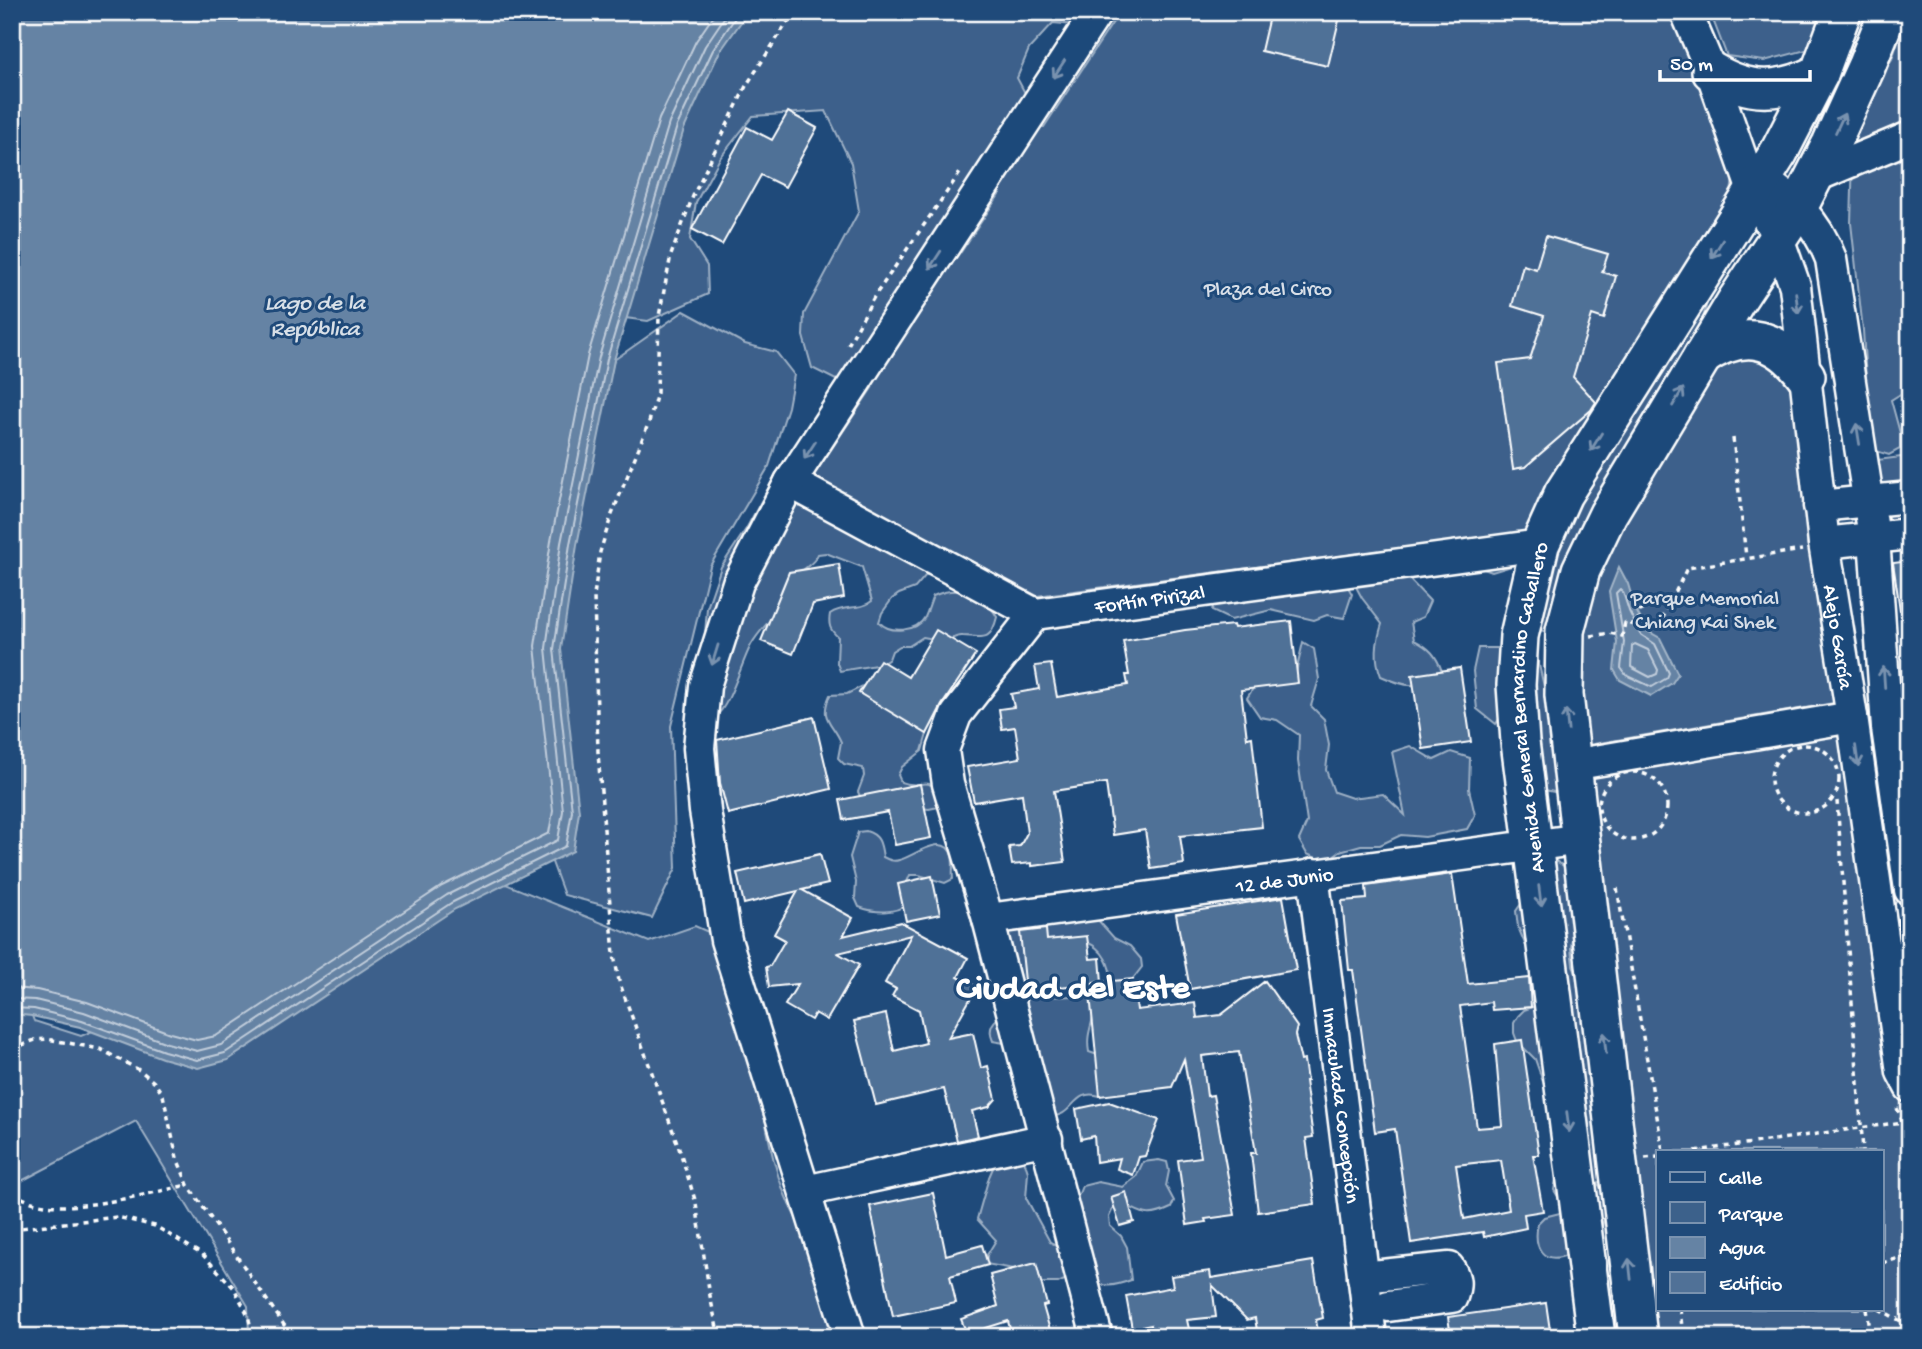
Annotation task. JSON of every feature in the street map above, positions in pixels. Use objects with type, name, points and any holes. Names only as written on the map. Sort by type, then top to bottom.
[{"type":"main road","name":"Avenida General Bernardino Caballero","points":[[1596,1337],[1520,741],[1516,685],[1519,636],[1540,545],[1563,495],[1754,179],[1794,126],[1819,74],[1842,12]]},
{"type":"main road","name":"Avenida General Bernardino Caballero","points":[[1638,1337],[1599,836],[1572,765],[1564,695],[1565,631],[1581,570],[1608,514],[1736,300],[1806,192],[1866,66],[1888,12]]},
{"type":"main road","points":[[1711,71],[1746,87],[1765,89],[1785,87],[1819,74]]},
{"type":"main road","points":[[1703,356],[1720,345],[1739,340],[1759,340],[1778,347],[1794,360],[1805,376]]},
{"type":"street","points":[[850,1337],[726,940],[705,811],[699,748],[705,687],[738,583],[790,482],[1097,12]]},
{"type":"street","points":[[1686,12],[1754,179]]},
{"type":"street","points":[[1806,192],[1910,137]]},
{"type":"street","name":"Alejo García","points":[[1754,179],[1806,192],[1831,259],[1874,537],[1887,728],[1910,890]]},
{"type":"street","name":"Alejo García","points":[[1754,179],[1795,286],[1824,545],[1852,717],[1902,1072],[1910,1087]]},
{"type":"street","points":[[790,482],[1035,614],[956,715],[943,750],[948,784],[988,919],[1097,1337]]},
{"type":"street","points":[[1819,506],[1910,497]]},
{"type":"street","points":[[1824,545],[1910,534]]},
{"type":"street","name":"Fortín Pirizal","points":[[1035,614],[1540,545]]},
{"type":"street","points":[[1572,765],[1852,717]]},
{"type":"street","name":"12 de Junio","points":[[988,919],[1599,836]]},
{"type":"street","name":"Inmaculada Concepción","points":[[1313,874],[1371,1337]]},
{"type":"street","points":[[805,1191],[1047,1139]]},
{"type":"street","points":[[1363,1277],[1448,1268],[1453,1274],[1456,1285],[1452,1297],[1388,1306]]},
{"type":"path","points":[[719,1337],[696,1203],[619,982],[614,955],[598,754],[594,596],[600,552],[607,528],[649,422],[657,393],[659,316],[671,255],[693,196],[746,86],[794,12]]},
{"type":"path","points":[[848,345],[874,297],[968,160]]},
{"type":"path","points":[[1733,438],[1746,557]]},
{"type":"path","points":[[1658,628],[1687,568],[1824,545]]},
{"type":"path","points":[[1610,633],[1622,636],[1625,623],[1637,625],[1640,611],[1672,598]]},
{"type":"path","points":[[1836,794],[1829,804],[1808,814],[1787,808],[1778,801],[1770,780],[1776,759],[1794,746],[1816,746],[1826,752],[1839,771],[1836,794],[1863,1150]]},
{"type":"path","points":[[1622,773],[1644,774],[1655,779],[1667,799],[1668,810],[1658,831],[1637,841],[1599,836],[1600,797],[1612,779],[1622,773]]},
{"type":"path","points":[[1616,882],[1662,1150]]},
{"type":"path","points":[[12,1049],[35,1040],[47,1039],[100,1049],[141,1071],[155,1083],[163,1095],[177,1158],[188,1185],[284,1325],[297,1337]]},
{"type":"path","points":[[1702,1150],[1910,1121]]},
{"type":"path","points":[[12,1194],[34,1203],[71,1205],[132,1197],[188,1185]]},
{"type":"path","points":[[12,1229],[117,1217],[155,1226],[203,1255],[234,1288],[247,1315],[253,1337]]},
{"type":"path","points":[[1884,1262],[1910,1255]]},
{"type":"path","points":[[1680,1310],[1683,1337]]},
{"type":"path","points":[[1867,1310],[1871,1337]]},
{"type":"path","points":[[1881,1310],[1910,1326]]},
{"type":"green space","name":"Plaza del Circo","points":[[735,12],[1679,12],[1734,169],[1731,194],[1525,562],[1492,572],[1469,564],[1425,563],[1407,547],[1037,596],[964,557],[931,569],[915,588],[892,599],[879,622],[896,630],[916,626],[925,617],[933,596],[943,592],[961,591],[978,597],[992,609],[997,617],[989,634],[948,640],[923,637],[909,646],[900,646],[892,651],[889,659],[882,664],[840,671],[837,663],[838,637],[830,627],[830,614],[872,601],[862,567],[826,553],[818,554],[796,578],[778,610],[753,641],[726,704],[715,717],[705,635],[707,608],[721,567],[746,529],[777,472],[785,468],[809,471],[814,475],[872,388],[840,382],[812,368],[803,336],[804,314],[859,211],[851,163],[826,111],[753,116],[720,158],[696,202],[690,239],[707,266],[708,294],[648,321],[618,317],[610,250]],"holes":[[[1117,16],[1044,127],[1043,127],[1017,78],[1029,49],[1053,23],[1097,27]],[[1001,192],[961,252],[943,233],[979,215]]]},
{"type":"green space","points":[[1710,12],[1823,12],[1810,49],[1764,61],[1727,56]]},
{"type":"green space","points":[[1908,12],[1910,388],[1891,400],[1900,433],[1900,449],[1889,455],[1870,449],[1863,330],[1851,223],[1853,156],[1842,131],[1892,59]]},
{"type":"green space","points":[[1711,287],[1697,342],[1547,632],[1534,628],[1561,527]]},
{"type":"green space","points":[[684,311],[745,344],[776,352],[794,375],[788,407],[769,466],[710,566],[671,726],[676,868],[652,918],[564,895],[511,750],[614,360]]},
{"type":"green space","name":"Parque Memorial Chiang Kai Shek","points":[[1744,358],[1779,372],[1791,390],[1834,703],[1582,746],[1577,680],[1583,629],[1596,572],[1706,378],[1726,361]]},
{"type":"green space","points":[[1901,457],[1910,463],[1910,552],[1881,550],[1869,461]]},
{"type":"green space","points":[[1305,570],[1348,587],[1352,594],[1344,618],[1327,615],[1314,620],[1271,610],[1231,620],[1212,611],[1218,580]]},
{"type":"green space","points":[[1408,578],[1430,601],[1423,617],[1411,622],[1414,640],[1432,652],[1442,671],[1420,684],[1413,685],[1381,676],[1377,650],[1382,624],[1354,583]]},
{"type":"green space","points":[[1303,642],[1314,649],[1319,679],[1311,706],[1324,719],[1329,745],[1326,770],[1334,792],[1352,798],[1383,794],[1405,815],[1392,752],[1410,746],[1434,760],[1451,752],[1470,758],[1469,789],[1475,815],[1467,829],[1425,837],[1401,835],[1380,845],[1361,845],[1340,851],[1325,862],[1307,854],[1299,840],[1307,822],[1298,761],[1299,735],[1277,720],[1260,717],[1247,698],[1259,679],[1295,677]]},
{"type":"green space","points":[[1478,648],[1536,652],[1557,743],[1559,793],[1545,790],[1502,714],[1496,724],[1477,709],[1473,671]]},
{"type":"green space","points":[[863,686],[917,722],[927,734],[922,751],[902,767],[898,775],[901,782],[933,786],[942,800],[938,807],[929,809],[862,800],[858,792],[864,776],[863,768],[844,764],[838,758],[841,742],[828,720],[826,710],[830,695],[847,694]]},
{"type":"green space","points":[[1860,723],[1887,728],[1906,899],[1877,909],[1891,907],[1906,935],[1910,952],[1910,1337],[1654,1337],[1644,1284],[1652,1280],[1650,1262],[1615,1251],[1607,1235],[1621,1185],[1640,1186],[1635,1144],[1606,1114],[1583,769]]},
{"type":"green space","points":[[866,831],[877,838],[883,857],[891,860],[897,861],[935,845],[942,845],[952,856],[953,879],[945,883],[910,875],[907,882],[908,904],[897,910],[884,912],[859,907],[855,898],[856,882],[850,857],[858,832]]},
{"type":"green space","points":[[1553,859],[1568,869],[1566,886],[1574,921],[1571,948],[1573,965],[1588,1008],[1607,1178],[1597,1183],[1605,1196],[1601,1245],[1612,1272],[1628,1337],[1577,1337],[1578,1323],[1569,1254],[1552,1258],[1546,1256],[1538,1247],[1538,1223],[1544,1217],[1560,1213],[1563,1205],[1554,1190],[1557,1174],[1549,1099],[1535,1059],[1517,1041],[1514,1033],[1514,1023],[1518,1016],[1533,1007],[1538,1000],[1516,911]]},
{"type":"green space","points":[[471,870],[649,942],[695,926],[726,940],[774,1160],[783,1190],[835,1314],[831,1337],[249,1337],[248,1306],[136,1121],[12,1186],[12,1003],[32,1016],[34,1021],[81,1036]]},
{"type":"green space","points":[[1083,914],[1098,920],[1114,938],[1130,946],[1141,959],[1142,967],[1128,985],[1111,984],[1105,958],[1086,942],[1035,984],[1038,992],[1048,996],[1080,996],[1095,1000],[1088,1038],[1089,1052],[1106,1058],[1106,1090],[1100,1096],[1084,1096],[1064,1113],[1049,1116],[1037,1081],[1011,1073],[1010,1044],[993,1041],[991,1036],[992,1025],[1005,1013],[1000,927]]},
{"type":"green space","points":[[1019,1157],[1028,1172],[1026,1198],[1050,1242],[1058,1246],[1082,1186],[1098,1182],[1123,1187],[1136,1177],[1143,1162],[1167,1162],[1169,1171],[1166,1186],[1174,1201],[1171,1208],[1147,1214],[1116,1202],[1109,1217],[1110,1226],[1121,1236],[1127,1247],[1131,1280],[1115,1285],[1103,1285],[1075,1275],[1058,1283],[1041,1283],[1019,1270],[986,1264],[987,1255],[996,1240],[977,1219],[989,1177],[996,1161]]},
{"type":"water","name":"Lago de la República","points":[[20,12],[748,12],[719,53],[684,129],[614,360],[577,545],[561,649],[579,812],[573,851],[455,909],[228,1060],[198,1068],[162,1058],[80,1027],[12,1014],[12,27]]},
{"type":"water","points":[[1619,567],[1646,630],[1660,638],[1678,674],[1672,683],[1651,696],[1620,680],[1614,670],[1617,642],[1609,592]]},
{"type":"building","points":[[1270,12],[1341,12],[1328,66],[1261,51]]},
{"type":"building","points":[[788,112],[817,128],[785,187],[761,175],[722,245],[692,229],[747,127],[772,140]]},
{"type":"building","points":[[1546,236],[1608,254],[1602,272],[1616,276],[1604,319],[1592,315],[1573,377],[1596,402],[1591,410],[1525,467],[1513,469],[1498,363],[1530,359],[1544,316],[1512,306],[1523,265],[1536,269]]},
{"type":"building","points":[[1910,561],[1910,609],[1900,610],[1893,563]]},
{"type":"building","points":[[839,564],[844,598],[813,604],[793,654],[761,641],[789,572]]},
{"type":"building","points":[[1291,621],[1298,683],[1241,690],[1247,738],[1252,737],[1262,827],[1180,836],[1184,864],[1151,869],[1145,830],[1113,835],[1106,783],[1054,791],[1065,862],[1032,866],[1032,863],[1012,865],[1009,847],[1020,846],[1027,833],[1022,794],[974,802],[967,767],[1020,758],[1015,727],[1002,729],[999,709],[1014,707],[1011,694],[1039,689],[1035,666],[1051,664],[1057,697],[1128,685],[1126,675],[1129,675],[1123,641],[1185,630],[1233,625],[1234,628]]},
{"type":"building","points":[[936,630],[976,654],[942,705],[927,734],[859,693],[880,660],[908,677]]},
{"type":"building","points":[[1460,668],[1471,742],[1423,749],[1412,675]]},
{"type":"building","points":[[814,717],[831,789],[728,814],[720,783],[717,740]]},
{"type":"building","points":[[920,784],[931,838],[895,845],[888,812],[844,820],[840,800]]},
{"type":"building","points":[[820,854],[828,884],[802,890],[853,918],[843,936],[901,922],[968,958],[958,977],[977,987],[948,1038],[973,1033],[981,1068],[988,1066],[996,1099],[989,1107],[972,1111],[978,1136],[957,1141],[944,1089],[876,1105],[854,1021],[886,1014],[894,1051],[926,1043],[919,1010],[892,996],[896,989],[885,983],[911,935],[838,953],[859,965],[827,1020],[815,1013],[811,1020],[785,1005],[798,984],[769,987],[766,967],[770,966],[785,940],[774,934],[798,891],[744,904],[737,873]]},
{"type":"building","points":[[1452,874],[1468,984],[1529,978],[1531,1007],[1492,1010],[1491,1002],[1460,1006],[1477,1128],[1502,1126],[1495,1044],[1522,1040],[1539,1155],[1533,1155],[1543,1211],[1524,1214],[1526,1228],[1484,1237],[1483,1232],[1411,1243],[1395,1129],[1375,1132],[1353,970],[1349,970],[1342,901],[1367,899],[1366,886]],"holes":[[[1501,1160],[1509,1210],[1464,1219],[1456,1165]]]},
{"type":"building","points":[[932,876],[940,914],[906,921],[898,884]]},
{"type":"building","points":[[1283,897],[1296,970],[1190,989],[1176,914]]},
{"type":"building","points":[[1046,929],[1047,940],[1087,936],[1090,959],[1100,958],[1102,982],[1026,991],[1020,932]]},
{"type":"building","points":[[1133,979],[1137,1010],[1195,1003],[1197,1018],[1221,1015],[1265,981],[1297,1027],[1295,1035],[1301,1061],[1304,1060],[1313,1137],[1306,1138],[1315,1204],[1258,1212],[1251,1153],[1256,1153],[1239,1052],[1202,1056],[1207,1096],[1213,1095],[1235,1215],[1205,1219],[1206,1222],[1187,1225],[1178,1160],[1201,1157],[1184,1059],[1172,1087],[1100,1096],[1089,984]]},
{"type":"building","points":[[1109,1102],[1159,1120],[1145,1156],[1139,1157],[1133,1175],[1117,1169],[1120,1158],[1096,1162],[1094,1136],[1081,1139],[1076,1109]]},
{"type":"building","points":[[1126,1192],[1134,1222],[1120,1226],[1111,1197]]},
{"type":"building","points":[[933,1193],[946,1255],[982,1245],[988,1265],[950,1276],[956,1303],[893,1316],[870,1206]]},
{"type":"building","points":[[1313,1261],[1323,1318],[1316,1320],[1319,1337],[1258,1337],[1255,1318],[1247,1320],[1212,1285],[1216,1317],[1187,1320],[1189,1329],[1182,1331],[1183,1337],[1153,1337],[1151,1325],[1132,1329],[1126,1296],[1173,1287],[1171,1276],[1210,1271],[1211,1278]]},
{"type":"building","points":[[1036,1263],[1047,1305],[1043,1306],[1052,1337],[1012,1337],[1008,1321],[967,1334],[961,1319],[998,1306],[990,1275]]},
{"type":"building","points":[[1546,1303],[1551,1337],[1451,1337],[1448,1317]]},
{"type":"district","name":"Ciudad del Este","points":[[1073,985]]}]
